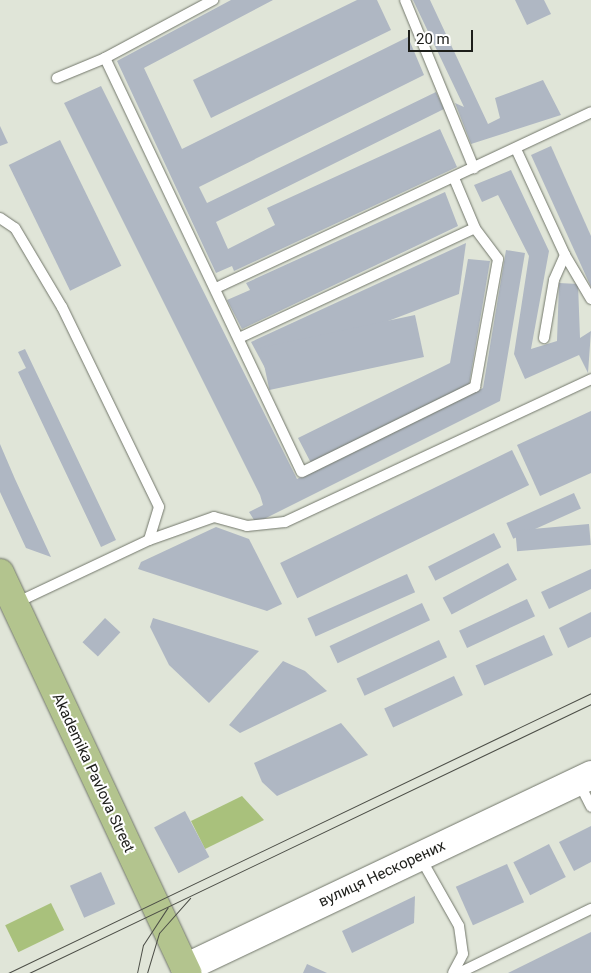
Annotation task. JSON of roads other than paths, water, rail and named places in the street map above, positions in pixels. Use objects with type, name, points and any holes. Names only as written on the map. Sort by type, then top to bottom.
[{"type":"main road","name":"Akademika Pavlova Street","points":[[0,573],[182,971]]},
{"type":"main road","name":"вулиця Нескорених","points":[[182,971],[585,778]]},
{"type":"lane","points":[[57,78],[105,58],[213,0]]},
{"type":"lane","points":[[405,0],[474,168]]},
{"type":"lane","points":[[105,58],[302,472],[475,387],[498,259],[475,228],[454,178]]},
{"type":"lane","points":[[216,288],[516,149],[591,112]]},
{"type":"lane","points":[[516,149],[565,255],[591,299]]},
{"type":"lane","points":[[0,218],[15,228],[62,307],[159,507],[149,540]]},
{"type":"lane","points":[[239,338],[475,228]]},
{"type":"lane","points":[[544,338],[554,280],[565,255]]},
{"type":"lane","points":[[14,604],[149,540],[214,517],[247,526],[285,522],[591,379]]},
{"type":"lane","points":[[585,778],[591,807]]},
{"type":"lane","points":[[420,856],[459,926],[463,954],[454,973]]},
{"type":"lane","points":[[459,973],[591,909]]},
{"type":"tram line","points":[[8,973],[591,693]]},
{"type":"tram line","points":[[29,973],[591,704]]},
{"type":"tram line","points":[[147,973],[159,933],[190,898]]},
{"type":"tram line","points":[[137,973],[143,945],[168,907]]}]
